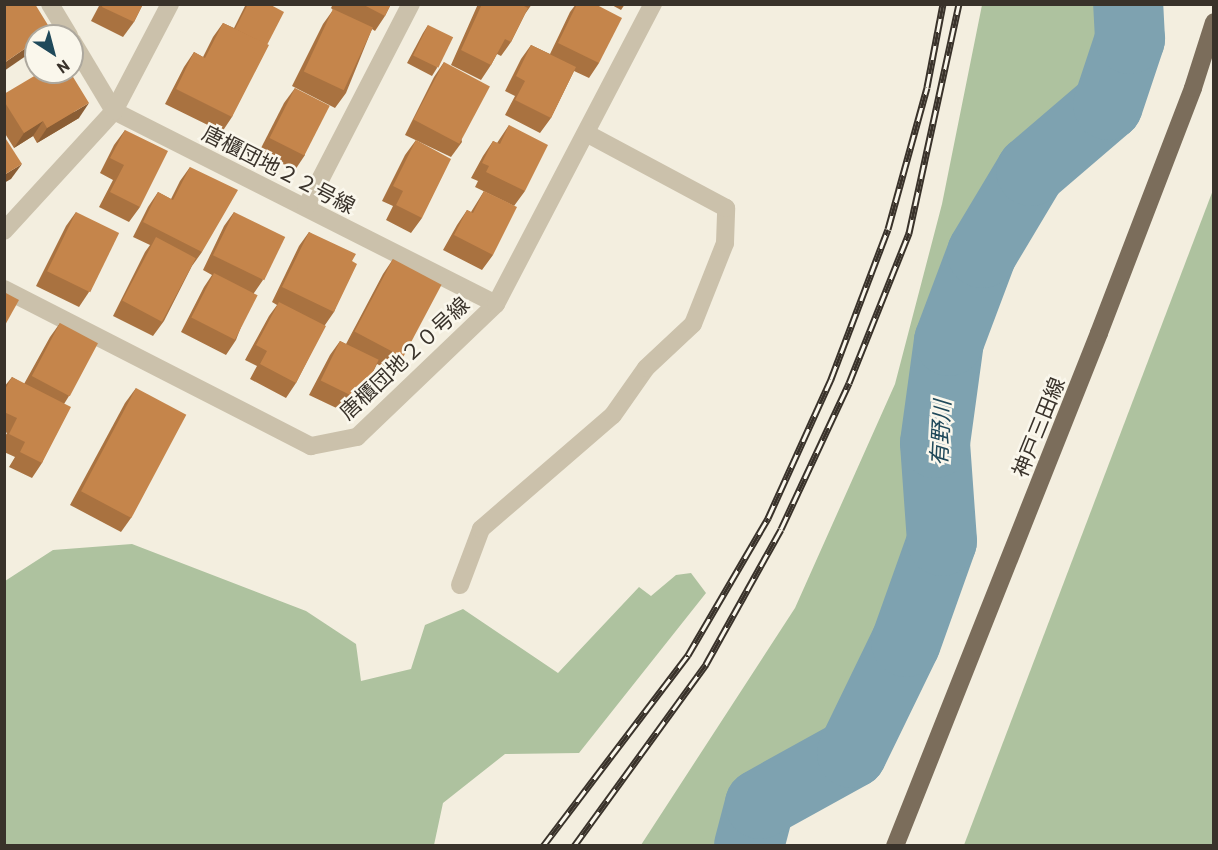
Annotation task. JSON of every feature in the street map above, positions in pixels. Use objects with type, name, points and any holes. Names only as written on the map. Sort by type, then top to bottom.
[{"type":"main road","name":"神戸三田線","points":[[895,846],[1099,333],[1193,88],[1214,22]]},
{"type":"street","points":[[50,4],[62,24]]},
{"type":"street","points":[[4,231],[114,111],[170,4]]},
{"type":"street","points":[[306,207],[411,4]]},
{"type":"street","name":"唐櫃団地２０号線","points":[[4,289],[311,446],[357,437],[495,304],[588,134],[653,4]]},
{"type":"street","points":[[84,61],[114,111]]},
{"type":"street","name":"唐櫃団地２２号線","points":[[114,111],[495,304]]},
{"type":"street","points":[[460,585],[481,529],[613,415],[646,368],[693,324],[725,243],[726,208],[588,134]]},
{"type":"green space","points":[[1158,4],[1160,8],[1148,75],[1118,119],[1051,184],[993,263],[959,370],[951,451],[966,512],[965,557],[886,744],[746,802],[735,845],[641,845],[795,608],[895,384],[942,204],[982,5]]},
{"type":"green space","points":[[1213,190],[1213,845],[964,845]]},
{"type":"green space","points":[[132,544],[306,611],[356,644],[361,681],[411,669],[425,625],[463,609],[558,673],[639,587],[651,596],[676,575],[691,573],[706,593],[579,753],[505,754],[443,803],[434,845],[5,845],[5,581],[53,550]]},
{"type":"building","points":[[6,4],[35,4],[47,24],[24,24],[24,49],[4,63],[4,6]]},
{"type":"building","points":[[103,4],[143,4],[134,22],[102,7]]},
{"type":"building","points":[[248,4],[269,4],[284,12],[267,45],[235,29]]},
{"type":"building","points":[[362,4],[391,4],[385,16]]},
{"type":"building","points":[[482,4],[520,4],[528,8],[511,42],[505,39],[491,65],[461,50]]},
{"type":"building","points":[[577,4],[595,4],[622,18],[599,63],[558,43]]},
{"type":"building","points":[[333,9],[373,28],[344,90],[304,72]]},
{"type":"building","points":[[223,23],[269,45],[232,117],[176,89],[194,52],[205,58]]},
{"type":"building","points":[[428,25],[453,37],[438,68],[413,56]]},
{"type":"building","points":[[531,45],[576,67],[551,118],[515,100],[525,81],[516,76]]},
{"type":"building","points":[[444,62],[490,86],[459,144],[413,119]]},
{"type":"building","points":[[24,82],[24,84],[77,84],[89,103],[47,128],[43,121],[24,133],[4,101],[4,94]]},
{"type":"building","points":[[295,88],[330,106],[304,156],[270,138]]},
{"type":"building","points":[[509,125],[548,145],[525,191],[486,172],[489,166],[482,163],[493,141],[500,144]]},
{"type":"building","points":[[125,130],[168,151],[140,207],[110,192],[124,165],[110,158]]},
{"type":"building","points":[[4,136],[22,164],[4,175]]},
{"type":"building","points":[[416,140],[451,159],[422,218],[396,205],[403,191],[393,186]]},
{"type":"building","points":[[190,167],[238,190],[202,252],[143,222],[158,192],[173,200]]},
{"type":"building","points":[[484,191],[517,207],[493,255],[454,235],[467,210],[473,213]]},
{"type":"building","points":[[76,212],[119,233],[90,292],[47,271]]},
{"type":"building","points":[[234,212],[285,237],[264,280],[213,255]]},
{"type":"building","points":[[309,232],[356,254],[352,261],[357,264],[334,312],[282,287]]},
{"type":"building","points":[[156,237],[196,258],[162,322],[122,301]]},
{"type":"building","points":[[393,259],[442,285],[403,357],[355,331]]},
{"type":"building","points":[[214,273],[258,295],[235,340],[191,318]]},
{"type":"building","points":[[4,292],[19,300],[4,327]]},
{"type":"building","points":[[279,302],[326,326],[296,383],[260,364],[267,351],[256,345]]},
{"type":"building","points":[[60,323],[98,343],[70,396],[32,376]]},
{"type":"building","points":[[340,341],[379,360],[359,399],[321,381]]},
{"type":"building","points":[[12,377],[71,407],[42,463],[20,452],[25,442],[9,434],[17,418],[4,412],[4,391]]},
{"type":"building","points":[[136,388],[186,415],[131,518],[81,491]]},
{"type":"waterway","name":"有野川","points":[[749,846],[760,804],[852,753],[906,642],[942,541],[935,443],[949,341],[982,253],[1031,171],[1108,105],[1130,39],[1128,4]]},
{"type":"railway","points":[[543,846],[688,655],[768,518],[831,379],[888,229],[927,87],[943,4]]},
{"type":"railway","points":[[574,846],[706,664],[781,529],[849,383],[909,233],[959,4]]}]
